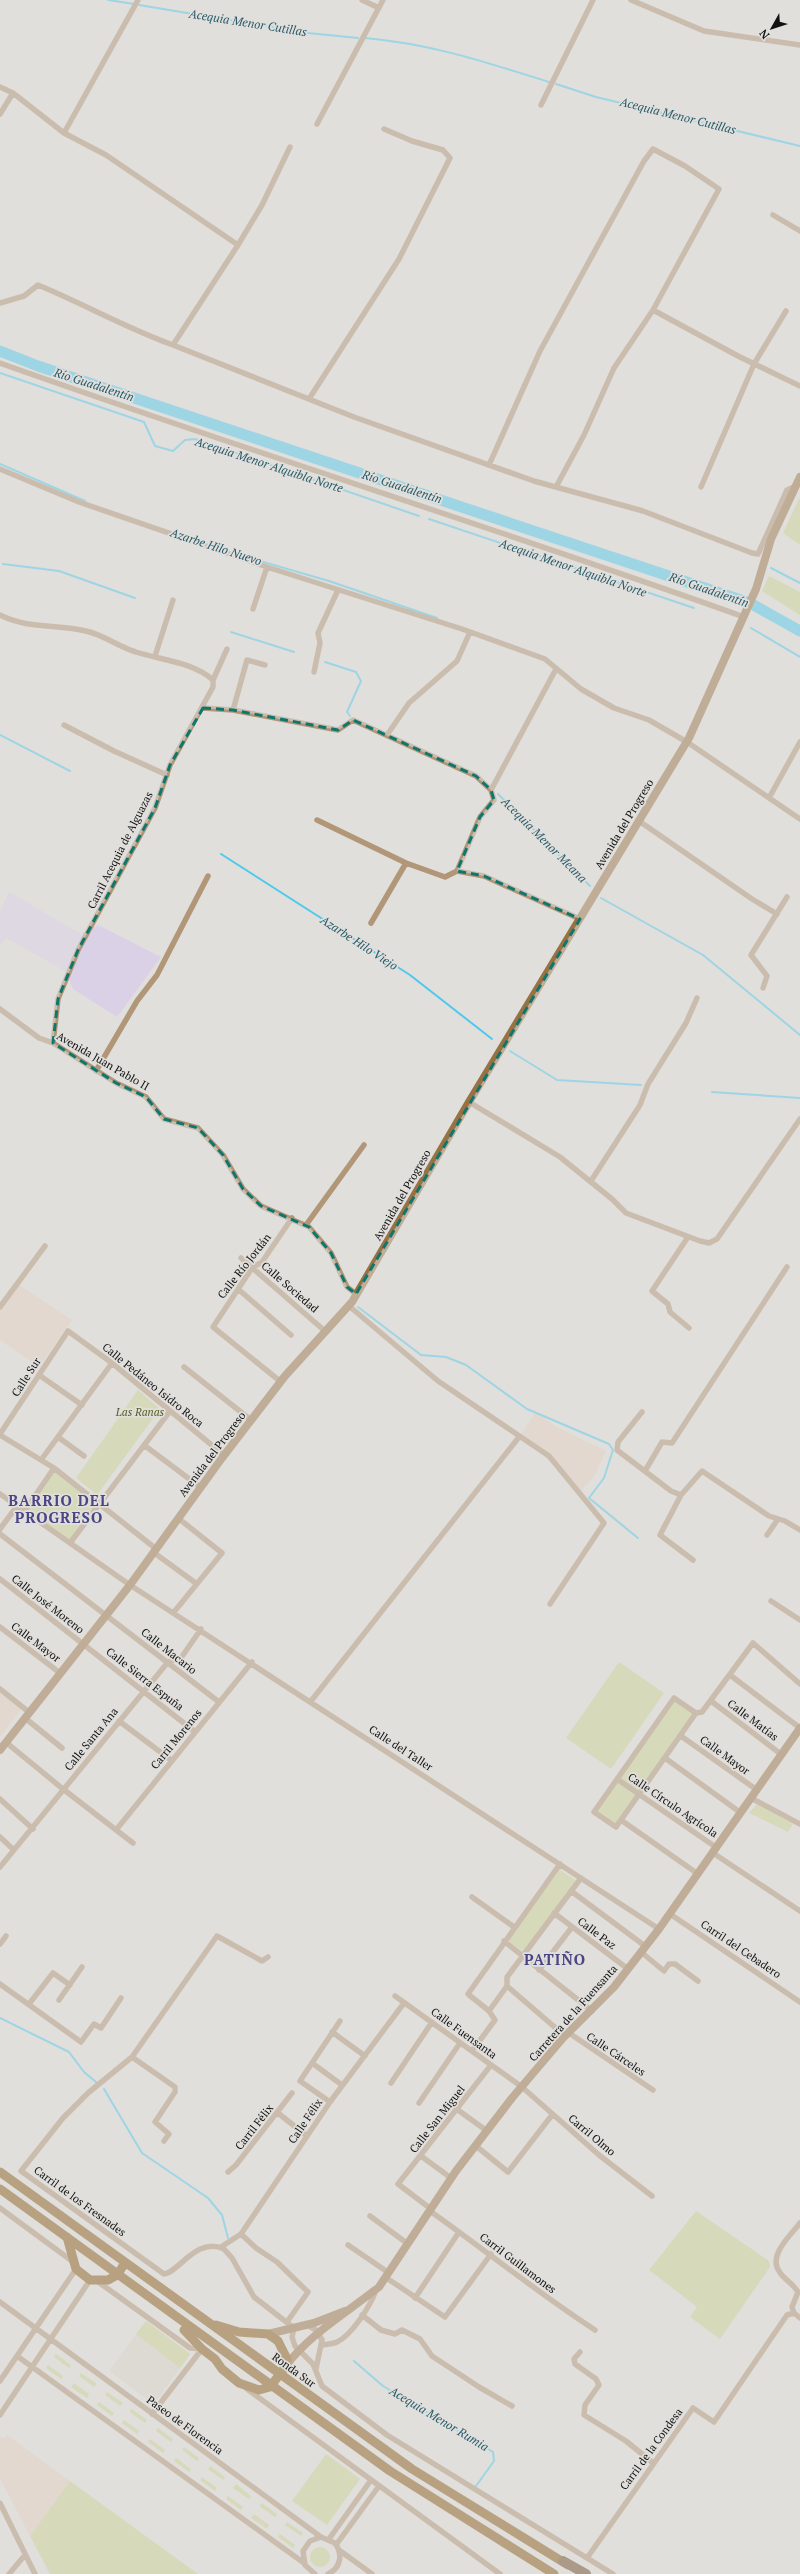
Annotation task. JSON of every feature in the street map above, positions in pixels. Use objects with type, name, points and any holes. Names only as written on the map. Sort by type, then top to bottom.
[{"type":"highway","points":[[563,2561],[584,2574]]},
{"type":"main road","name":"Avenida del Progreso","points":[[0,1750],[130,1585],[154,1550],[251,1420],[281,1382],[349,1306],[469,1102],[687,742],[756,589],[771,539],[800,477]]},
{"type":"main road","name":"Carretera de la Fuensanta","points":[[286,2366],[298,2349],[377,2288],[451,2178],[487,2131],[522,2087],[567,2035],[592,2010],[628,1969],[659,1929],[800,1728]]},
{"type":"main road","name":"Ronda Sur","points":[[0,2172],[279,2375],[412,2469],[563,2561]]},
{"type":"main road","points":[[0,2189],[270,2386],[390,2471],[554,2574]]},
{"type":"main road","points":[[67,2237],[74,2265],[94,2281],[108,2280],[117,2274],[126,2263]]},
{"type":"main road","points":[[154,2302],[192,2337],[202,2349],[215,2359],[222,2370],[239,2382],[259,2390],[270,2386],[286,2366],[287,2359],[282,2346],[268,2334],[239,2332],[206,2321]]},
{"type":"main road","name":"Carretera de la Fuensanta","points":[[268,2334],[307,2325],[354,2307]]},
{"type":"main road","points":[[215,2359],[221,2350],[233,2341],[268,2334]]},
{"type":"street","points":[[64,133],[138,0]]},
{"type":"street","points":[[362,0],[379,8]]},
{"type":"street","points":[[317,124],[383,0]]},
{"type":"street","points":[[541,105],[593,0]]},
{"type":"street","points":[[631,0],[704,31],[798,44],[800,37]]},
{"type":"street","points":[[0,87],[13,93],[64,133],[106,155],[238,245]]},
{"type":"street","points":[[0,114],[13,93]]},
{"type":"street","points":[[310,399],[399,259],[450,158],[443,150],[412,141],[384,129]]},
{"type":"street","points":[[173,345],[238,245],[262,205],[290,147]]},
{"type":"street","points":[[489,465],[540,351],[644,161],[653,150],[685,166],[719,189],[653,310],[614,368],[584,434],[556,487]]},
{"type":"street","points":[[773,216],[800,231]]},
{"type":"street","points":[[0,303],[24,296],[38,285],[74,300],[135,331],[310,399],[489,465],[556,487],[643,511],[758,554],[787,490],[796,486]]},
{"type":"street","points":[[653,310],[754,364],[800,386]]},
{"type":"street","points":[[701,487],[754,364],[786,311]]},
{"type":"street","points":[[0,363],[138,412],[582,559],[744,617]]},
{"type":"street","points":[[0,469],[79,502],[267,567],[470,632],[545,659],[581,689],[614,708],[650,720],[687,742],[800,819]]},
{"type":"street","points":[[252,609],[267,567]]},
{"type":"street","points":[[314,672],[320,644],[318,633],[338,590]]},
{"type":"street","points":[[155,656],[173,600]]},
{"type":"street","points":[[0,615],[31,625],[86,631],[136,652],[155,656],[196,670],[212,680]]},
{"type":"street","points":[[387,735],[409,703],[457,661],[470,632]]},
{"type":"street","name":"Carril Acequia de Alguazas","points":[[52,1042],[58,999],[78,950],[155,808],[167,775],[213,687],[212,680],[227,649]]},
{"type":"street","points":[[233,710],[247,660],[265,665]]},
{"type":"street","points":[[490,790],[556,669]]},
{"type":"street","points":[[203,708],[233,710],[338,730],[353,720],[476,776],[490,790],[494,800],[480,817],[458,871]]},
{"type":"street","points":[[64,725],[114,751],[167,775]]},
{"type":"street","points":[[769,798],[800,742]]},
{"type":"street","points":[[318,820],[406,863],[445,877],[458,871],[484,876],[580,919]]},
{"type":"street","points":[[639,821],[752,899],[777,914]]},
{"type":"street","points":[[372,924],[406,863]]},
{"type":"street","points":[[96,1071],[137,1001],[157,976],[208,876]]},
{"type":"street","points":[[762,988],[768,976],[751,955],[787,897]]},
{"type":"street","points":[[591,1181],[640,1105],[648,1084],[686,1023],[697,998]]},
{"type":"street","name":"Avenida Juan Pablo II","points":[[0,1008],[39,1038],[52,1042],[96,1071],[146,1096],[164,1119],[198,1128],[223,1155],[243,1189],[261,1206],[306,1225],[331,1253],[347,1287],[356,1294]]},
{"type":"street","points":[[469,1102],[560,1157],[591,1181],[626,1213],[688,1237],[709,1243],[717,1239],[800,1119]]},
{"type":"street","points":[[306,1225],[364,1145]]},
{"type":"street","name":"Calle Río Jordán","points":[[281,1382],[213,1327],[252,1268],[262,1262],[292,1218]]},
{"type":"street","points":[[688,1237],[652,1291],[668,1304],[670,1312],[689,1328]]},
{"type":"street","points":[[0,1308],[45,1246]]},
{"type":"street","name":"Calle Sociedad","points":[[241,1258],[326,1332]]},
{"type":"street","points":[[645,1471],[662,1442],[672,1443],[787,1267]]},
{"type":"street","points":[[238,1289],[291,1335]]},
{"type":"street","points":[[349,1306],[438,1381],[549,1456],[604,1523],[550,1604]]},
{"type":"street","name":"Calle Pedáneo Isidro Roca","points":[[68,1331],[112,1364],[224,1456]]},
{"type":"street","name":"Calle Sur","points":[[0,1434],[68,1331]]},
{"type":"street","points":[[41,1460],[112,1364]]},
{"type":"street","points":[[184,1367],[251,1420]]},
{"type":"street","points":[[38,1375],[82,1405]]},
{"type":"street","points":[[70,1543],[170,1411]]},
{"type":"street","points":[[642,1412],[618,1442],[617,1450],[671,1491],[681,1495]]},
{"type":"street","points":[[0,1434],[54,1468],[197,1584]]},
{"type":"street","points":[[58,1437],[84,1456]]},
{"type":"street","points":[[311,1701],[519,1437]]},
{"type":"street","points":[[144,1445],[200,1488]]},
{"type":"street","points":[[24,1512],[54,1468]]},
{"type":"street","points":[[693,1560],[660,1535],[681,1495],[702,1471],[769,1516],[800,1530]]},
{"type":"street","name":"Calle del Taller","points":[[0,1494],[130,1585],[252,1662],[659,1929]]},
{"type":"street","points":[[0,1529],[17,1506]]},
{"type":"street","points":[[174,1612],[222,1553],[178,1518]]},
{"type":"street","points":[[767,1535],[778,1519]]},
{"type":"street","name":"Calle Macario","points":[[0,1534],[219,1702]]},
{"type":"street","name":"Calle José Moreno","points":[[0,1579],[83,1644]]},
{"type":"street","points":[[771,1602],[800,1620]]},
{"type":"street","name":"Calle Mayor","points":[[0,1627],[60,1673]]},
{"type":"street","name":"Calle Santa Ana","points":[[0,1867],[33,1829],[63,1789],[168,1662],[181,1658],[201,1629]]},
{"type":"street","name":"Calle Sierra Espuña","points":[[83,1644],[145,1690],[194,1730]]},
{"type":"street","points":[[696,1713],[616,1827],[594,1812],[674,1698],[696,1713],[702,1712],[754,1644],[800,1684]]},
{"type":"street","name":"Carril Morenos","points":[[116,1830],[194,1730],[252,1662]]},
{"type":"street","points":[[730,1675],[800,1728]]},
{"type":"street","points":[[0,1689],[62,1748]]},
{"type":"street","name":"Calle Matías","points":[[711,1701],[782,1755]]},
{"type":"street","points":[[119,1721],[171,1760]]},
{"type":"street","name":"Calle Mayor","points":[[680,1736],[757,1790]]},
{"type":"street","points":[[7,1743],[63,1789],[133,1843]]},
{"type":"street","points":[[664,1758],[741,1813]]},
{"type":"street","name":"Calle Círculo Agrícola","points":[[617,1779],[715,1851],[800,1910]]},
{"type":"street","points":[[752,1798],[800,1824]]},
{"type":"street","points":[[0,1799],[33,1829]]},
{"type":"street","points":[[621,1820],[698,1874]]},
{"type":"street","points":[[0,1837],[14,1850]]},
{"type":"street","points":[[472,2051],[494,2020],[489,2011],[468,1994],[560,1864]]},
{"type":"street","points":[[489,2011],[507,1986],[507,1977],[581,1878]]},
{"type":"street","points":[[571,1891],[643,1949],[664,1971],[669,1964],[675,1964],[698,1981]]},
{"type":"street","points":[[472,1897],[514,1927]]},
{"type":"street","name":"Calle Paz","points":[[554,1913],[628,1969]]},
{"type":"street","name":"Carril del Cebadero","points":[[670,1914],[800,2002]]},
{"type":"street","points":[[539,1970],[572,1926]]},
{"type":"street","points":[[0,1944],[6,1936]]},
{"type":"street","name":"Carril de los Fresnades","points":[[221,2247],[196,2251],[180,2262],[170,2272],[164,2274],[21,2171],[63,2118],[88,2093],[132,2057],[217,1936],[262,1961],[268,1957]]},
{"type":"street","points":[[504,1942],[592,2010]]},
{"type":"street","points":[[59,2000],[82,1967]]},
{"type":"street","points":[[29,2004],[53,1973],[70,1985]]},
{"type":"street","points":[[0,1984],[81,2042],[94,2024],[101,2028],[121,1998]]},
{"type":"street","name":"Calle Cárceles","points":[[507,1986],[567,2035],[653,2090]]},
{"type":"street","name":"Calle Fuensanta","points":[[395,1996],[522,2087]]},
{"type":"street","name":"Calle Félix","points":[[221,2247],[241,2234],[330,2102],[404,2003]]},
{"type":"street","points":[[330,2102],[300,2081],[340,2021]]},
{"type":"street","points":[[391,2083],[432,2022]]},
{"type":"street","points":[[332,2032],[365,2056]]},
{"type":"street","points":[[419,2103],[460,2042]]},
{"type":"street","points":[[132,2057],[174,2087],[175,2092],[155,2122],[169,2134],[164,2141]]},
{"type":"street","points":[[312,2063],[342,2085]]},
{"type":"street","name":"Calle San Miguel","points":[[398,2184],[458,2110],[491,2066]]},
{"type":"street","name":"Carril Olmo","points":[[522,2087],[599,2155],[652,2196]]},
{"type":"street","name":"Carril Félix","points":[[228,2172],[278,2113],[292,2093]]},
{"type":"street","points":[[458,2110],[487,2131]]},
{"type":"street","points":[[278,2113],[307,2136]]},
{"type":"street","points":[[476,2146],[508,2172],[552,2114]]},
{"type":"street","points":[[421,2156],[451,2178]]},
{"type":"street","name":"Carril Guillamones","points":[[398,2184],[459,2232],[491,2254],[546,2298],[595,2330]]},
{"type":"street","points":[[0,2208],[74,2265],[36,2328],[0,2381]]},
{"type":"street","points":[[370,2216],[408,2244]]},
{"type":"street","points":[[800,2223],[778,2252],[775,2263],[779,2272],[792,2282],[798,2292],[792,2307],[794,2313],[800,2318]]},
{"type":"street","points":[[415,2298],[459,2232]]},
{"type":"street","points":[[241,2234],[256,2248],[277,2262],[308,2292],[287,2322]]},
{"type":"street","points":[[348,2245],[415,2298],[445,2317],[491,2254]]},
{"type":"street","points":[[221,2247],[232,2258],[254,2297],[294,2328],[292,2337],[298,2349],[310,2358],[322,2386],[387,2435],[613,2574]]},
{"type":"street","points":[[0,2416],[51,2338],[94,2281],[190,2348],[202,2349]]},
{"type":"street","points":[[305,2355],[314,2355],[321,2348],[338,2342],[372,2302],[377,2288]]},
{"type":"street","name":"Paseo de Florencia","points":[[0,2302],[321,2537]]},
{"type":"street","name":"Carril de la Condesa","points":[[587,2558],[693,2408],[714,2422],[787,2315],[794,2313]]},
{"type":"street","points":[[362,2315],[381,2330],[396,2334],[402,2330],[420,2339],[432,2356],[479,2388],[512,2406]]},
{"type":"street","points":[[307,2325],[312,2326],[320,2333],[321,2348],[316,2371]]},
{"type":"street","points":[[152,2414],[202,2349]]},
{"type":"street","points":[[580,2352],[573,2362],[596,2379],[599,2385],[585,2405],[584,2415],[626,2441],[653,2463]]},
{"type":"street","points":[[17,2356],[304,2563]]},
{"type":"street","points":[[239,2382],[500,2574]]},
{"type":"street","points":[[329,2539],[371,2480]]},
{"type":"street","points":[[328,2574],[337,2566],[340,2558],[338,2547],[379,2486]]},
{"type":"street","points":[[0,2502],[35,2574]]},
{"type":"street","points":[[0,2512],[16,2536]]},
{"type":"street","points":[[314,2574],[306,2572],[304,2563],[305,2547],[313,2539],[321,2537],[329,2539],[372,2574]]},
{"type":"street","points":[[9,2574],[25,2555]]},
{"type":"highlighted area","points":[[203,708],[233,710],[338,730],[353,720],[476,776],[491,790],[494,800],[480,817],[457,871],[484,876],[580,919],[356,1294],[347,1287],[331,1253],[309,1227],[261,1206],[243,1189],[223,1155],[198,1128],[164,1119],[146,1097],[116,1083],[53,1043],[58,999],[78,950],[155,808],[170,765]]},
{"type":"shaded area","points":[[9,892],[81,934],[98,925],[161,957],[117,1017],[73,989],[65,971],[6,938],[0,945],[0,912]]},
{"type":"shaded area","points":[[18,1284],[72,1320],[39,1367],[0,1340],[0,1311]]},
{"type":"shaded area","points":[[536,1412],[557,1427],[606,1451],[594,1477],[581,1491],[551,1454],[521,1434]]},
{"type":"shaded area","points":[[0,1689],[23,1707],[0,1737]]},
{"type":"shaded area","points":[[146,2321],[190,2354],[154,2404],[109,2371]]},
{"type":"shaded area","points":[[7,2435],[70,2481],[30,2536],[0,2479],[0,2436],[4,2438]]},
{"type":"green space","points":[[800,499],[800,545],[783,533]]},
{"type":"green space","points":[[769,576],[800,592],[800,615],[762,591]]},
{"type":"green space","name":"Las Ranas","points":[[138,1390],[160,1409],[97,1495],[76,1478]]},
{"type":"green space","points":[[54,1468],[99,1503],[70,1543],[24,1512]]},
{"type":"green space","points":[[619,1662],[664,1693],[611,1769],[566,1738]]},
{"type":"green space","points":[[674,1698],[696,1713],[616,1827],[594,1812]]},
{"type":"green space","points":[[757,1804],[793,1824],[788,1832],[749,1813]]},
{"type":"green space","points":[[557,1868],[578,1882],[525,1953],[506,1939]]},
{"type":"green space","points":[[696,2211],[769,2261],[770,2267],[720,2339],[690,2317],[697,2307],[649,2270]]},
{"type":"green space","points":[[146,2321],[190,2354],[180,2368],[136,2334]]},
{"type":"green space","points":[[56,2354],[71,2365],[69,2368],[54,2357]]},
{"type":"green space","points":[[48,2365],[63,2376],[61,2379],[46,2368]]},
{"type":"green space","points":[[81,2373],[97,2384],[94,2387],[79,2376]]},
{"type":"green space","points":[[74,2383],[89,2394],[87,2398],[71,2387]]},
{"type":"green space","points":[[107,2392],[123,2403],[120,2406],[105,2395]]},
{"type":"green space","points":[[99,2402],[114,2413],[112,2416],[97,2405]]},
{"type":"green space","points":[[132,2409],[147,2420],[145,2423],[130,2412]]},
{"type":"green space","points":[[124,2420],[139,2431],[137,2434],[122,2423]]},
{"type":"green space","points":[[158,2428],[173,2439],[171,2442],[156,2431]]},
{"type":"green space","points":[[150,2439],[165,2450],[163,2453],[148,2442]]},
{"type":"green space","points":[[184,2447],[199,2458],[197,2461],[182,2450]]},
{"type":"green space","points":[[326,2454],[360,2479],[327,2525],[292,2501]]},
{"type":"green space","points":[[176,2458],[191,2469],[189,2472],[174,2461]]},
{"type":"green space","points":[[210,2466],[225,2477],[223,2480],[208,2469]]},
{"type":"green space","points":[[202,2477],[217,2488],[215,2491],[200,2480]]},
{"type":"green space","points":[[70,2481],[198,2574],[50,2574],[30,2536]]},
{"type":"green space","points":[[236,2484],[251,2496],[249,2499],[233,2488]]},
{"type":"green space","points":[[228,2496],[243,2507],[241,2510],[226,2499]]},
{"type":"green space","points":[[262,2503],[277,2514],[275,2517],[259,2506]]},
{"type":"green space","points":[[254,2514],[269,2525],[267,2529],[251,2518]]},
{"type":"green space","points":[[287,2522],[303,2533],[301,2536],[285,2525]]},
{"type":"green space","points":[[280,2534],[295,2545],[293,2548],[278,2537]]},
{"type":"green space","points":[[316,2547],[324,2547],[330,2553],[330,2561],[324,2567],[316,2567],[310,2561],[310,2553]]},
{"type":"waterway","name":"Acequia Menor Cutillas","points":[[108,0],[134,4]]},
{"type":"waterway","name":"Acequia Menor Cutillas","points":[[139,5],[308,33],[358,38]]},
{"type":"waterway","name":"Acequia Menor Cutillas","points":[[365,38],[436,49],[549,82]]},
{"type":"waterway","name":"Acequia Menor Cutillas","points":[[556,84],[596,97],[800,146]]},
{"type":"waterway","name":"Río Guadalentín","points":[[0,351],[38,366],[750,603],[800,631]]},
{"type":"waterway","name":"Acequia Menor Alquibla Norte","points":[[0,373],[144,422],[155,446],[173,451],[185,440],[195,439],[419,516]]},
{"type":"waterway","name":"Azarbe Hilo Nuevo","points":[[0,464],[85,501]]},
{"type":"waterway","name":"Acequia Menor Alquibla Norte","points":[[429,519],[694,608]]},
{"type":"waterway","name":"Azarbe Hilo Nuevo","points":[[253,559],[329,581],[437,618]]},
{"type":"waterway","name":"Acequia Menor Meana","points":[[3,564],[59,571],[135,598]]},
{"type":"waterway","points":[[771,568],[800,583]]},
{"type":"waterway","name":"Acequia Menor Alquibla Norte","points":[[751,628],[800,657]]},
{"type":"waterway","name":"Acequia Menor Meana","points":[[231,632],[294,652]]},
{"type":"waterway","name":"Acequia Menor Meana","points":[[325,662],[356,672],[361,681],[347,712],[350,716]]},
{"type":"waterway","name":"Azarbe Hilo Viejo","points":[[0,735],[70,771]]},
{"type":"waterway","name":"Acequia Menor Meana","points":[[498,794],[590,886]]},
{"type":"waterway","name":"Azarbe Hilo Viejo","points":[[221,854],[410,975],[492,1039]]},
{"type":"waterway","name":"Acequia Menor Meana","points":[[601,898],[703,955],[800,1035]]},
{"type":"waterway","name":"Azarbe Hilo Viejo","points":[[510,1051],[557,1080],[641,1085]]},
{"type":"waterway","name":"Azarbe Hilo Viejo","points":[[712,1092],[800,1098]]},
{"type":"waterway","points":[[358,1307],[421,1355],[446,1357],[466,1365],[527,1409],[609,1444],[613,1450],[604,1478],[589,1498],[638,1538]]},
{"type":"waterway","name":"Acequia Menor Rumia","points":[[0,2018],[69,2052],[84,2072],[96,2082]]},
{"type":"waterway","name":"Acequia Menor Rumia","points":[[104,2089],[142,2153],[208,2198],[222,2215],[228,2238]]},
{"type":"waterway","name":"Acequia Menor Rumia","points":[[354,2361],[383,2386],[493,2452],[494,2461],[476,2486]]},
{"type":"district","name":"BARRIO DEL PROGRESO","points":[[59,1510]]},
{"type":"district","name":"PATIÑO","points":[[555,1960]]}]
